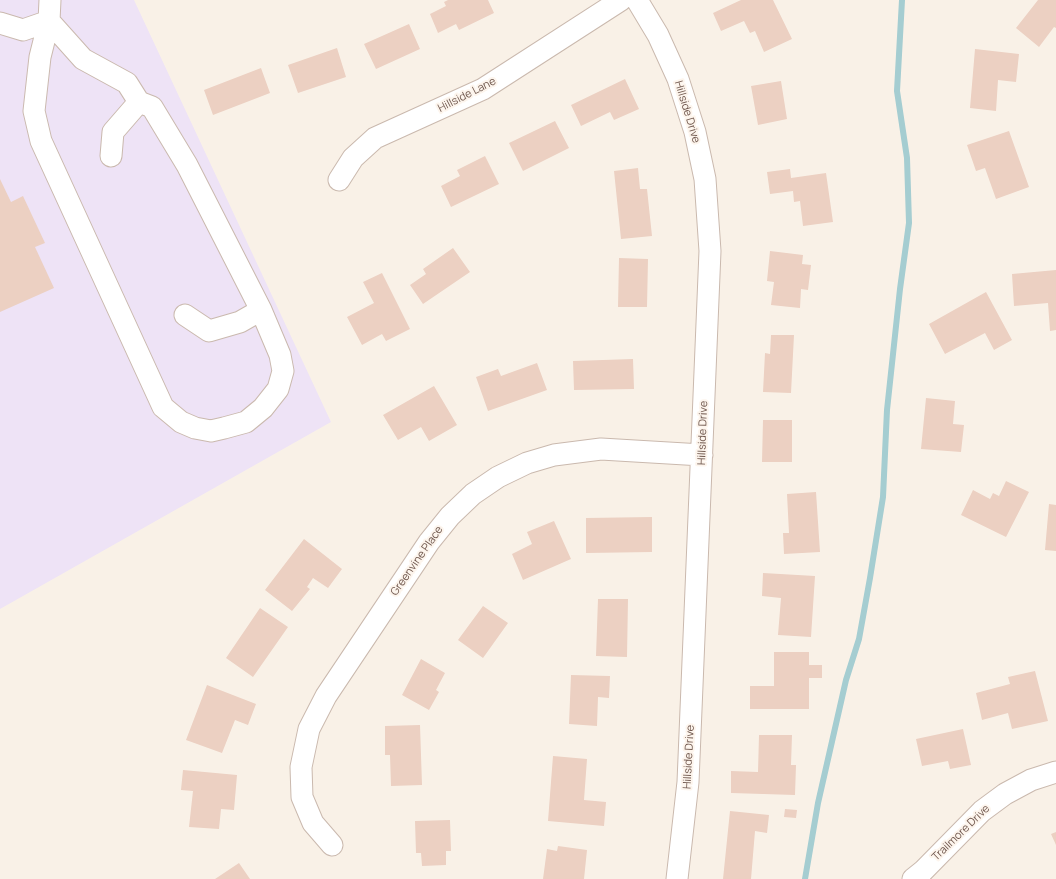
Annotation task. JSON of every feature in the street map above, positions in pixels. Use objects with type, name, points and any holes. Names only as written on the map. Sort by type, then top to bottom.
[{"type":"street","points":[[49,20],[83,59],[127,83],[139,102],[152,107],[187,165],[261,310],[280,355],[283,371],[278,389],[263,408],[246,422],[211,431],[195,428],[181,422],[163,407],[41,141],[34,112],[40,57],[49,20],[50,0]]},
{"type":"street","name":"Hillside Lane","points":[[339,180],[353,158],[375,138],[483,89],[621,0]]},
{"type":"street","name":"Hillside Drive","points":[[637,0],[658,35],[678,79],[695,132],[705,179],[710,251],[688,782],[677,879]]},
{"type":"street","points":[[0,23],[23,30],[49,20]]},
{"type":"street","points":[[111,156],[113,132],[139,102]]},
{"type":"street","points":[[185,315],[209,331],[240,322],[261,310]]},
{"type":"street","name":"Greenvine Place","points":[[332,845],[313,823],[302,797],[301,767],[309,729],[326,696],[429,542],[450,516],[473,494],[498,477],[527,464],[554,455],[601,449],[702,455]]},
{"type":"street","name":"Trailmore Drive","points":[[913,879],[982,811],[1011,790],[1032,780],[1056,772]]},
{"type":"shaded area","points":[[0,0],[134,0],[331,422],[0,609]]},
{"type":"building","points":[[448,0],[488,0],[494,13],[459,30],[456,24],[438,33],[430,14],[446,6],[444,2]]},
{"type":"building","points":[[741,0],[773,0],[792,39],[764,52],[755,31],[750,33],[744,21],[721,31],[713,13]]},
{"type":"building","points":[[1038,0],[1056,0],[1056,28],[1054,27],[1039,47],[1016,28]]},
{"type":"building","points":[[409,24],[420,49],[376,69],[364,44]]},
{"type":"building","points":[[337,48],[346,77],[298,93],[288,65]]},
{"type":"building","points":[[975,49],[1019,54],[1016,82],[998,80],[996,111],[970,108]]},
{"type":"building","points":[[261,68],[270,93],[213,115],[204,90]]},
{"type":"building","points":[[625,79],[639,109],[614,120],[610,112],[581,126],[571,105]]},
{"type":"building","points":[[781,81],[787,119],[758,125],[751,86]]},
{"type":"building","points":[[555,121],[569,148],[523,171],[509,143]]},
{"type":"building","points":[[1009,131],[1029,187],[996,199],[985,168],[976,171],[967,145]]},
{"type":"building","points":[[485,156],[499,184],[451,207],[441,186],[460,176],[457,170]]},
{"type":"building","points":[[638,168],[640,189],[647,189],[652,236],[621,239],[614,171]]},
{"type":"building","points":[[790,169],[791,178],[826,173],[833,222],[803,226],[800,201],[794,202],[793,191],[770,194],[767,172]]},
{"type":"building","points":[[0,179],[11,202],[23,196],[45,243],[35,247],[54,288],[0,312]]},
{"type":"building","points":[[453,248],[470,272],[423,304],[410,285],[426,274],[423,269]]},
{"type":"building","points":[[770,251],[803,255],[802,264],[811,265],[808,290],[801,289],[800,308],[771,305],[774,282],[767,281]]},
{"type":"building","points":[[619,258],[648,259],[647,307],[618,307]]},
{"type":"building","points":[[1056,270],[1056,330],[1050,331],[1048,303],[1014,306],[1012,274]]},
{"type":"building","points":[[382,273],[410,329],[386,341],[382,334],[362,345],[347,317],[374,303],[363,282]]},
{"type":"building","points":[[986,292],[1012,340],[994,350],[985,333],[945,354],[929,324]]},
{"type":"building","points":[[771,335],[794,335],[791,393],[763,392],[765,353],[770,354]]},
{"type":"building","points":[[633,359],[634,389],[574,390],[573,361]]},
{"type":"building","points":[[537,363],[547,390],[488,411],[476,377],[498,369],[501,376]]},
{"type":"building","points":[[434,386],[457,425],[429,441],[421,427],[398,440],[383,415]]},
{"type":"building","points":[[926,398],[955,401],[953,424],[964,425],[961,452],[921,449]]},
{"type":"building","points":[[763,420],[792,420],[792,462],[762,462]]},
{"type":"building","points":[[1006,481],[1029,492],[1006,537],[961,515],[973,490],[990,499],[993,493],[999,496]]},
{"type":"building","points":[[816,492],[820,552],[784,554],[783,533],[789,533],[787,494]]},
{"type":"building","points":[[1049,504],[1056,505],[1056,551],[1045,550]]},
{"type":"building","points":[[652,517],[652,552],[586,553],[586,518]]},
{"type":"building","points":[[554,521],[571,559],[523,580],[512,554],[532,544],[527,532]]},
{"type":"building","points":[[304,539],[342,569],[328,588],[313,578],[307,587],[310,589],[292,611],[265,590]]},
{"type":"building","points":[[763,573],[815,576],[811,637],[778,635],[781,598],[762,596]]},
{"type":"building","points":[[598,599],[628,599],[627,657],[596,656]]},
{"type":"building","points":[[483,606],[508,623],[483,658],[458,640]]},
{"type":"building","points":[[260,608],[288,627],[253,677],[226,658]]},
{"type":"building","points":[[774,652],[809,652],[809,665],[822,665],[822,678],[809,678],[809,709],[750,709],[750,686],[774,686]]},
{"type":"building","points":[[421,659],[445,673],[436,690],[439,692],[429,710],[402,695]]},
{"type":"building","points":[[1035,671],[1048,721],[1012,729],[1008,713],[982,720],[976,693],[1010,684],[1008,677]]},
{"type":"building","points":[[571,675],[610,676],[609,698],[598,697],[597,726],[569,724]]},
{"type":"building","points":[[207,685],[256,704],[248,725],[235,720],[222,753],[186,740]]},
{"type":"building","points":[[420,725],[422,785],[391,786],[390,755],[385,755],[385,726]]},
{"type":"building","points":[[963,729],[971,765],[950,769],[948,761],[922,766],[916,739]]},
{"type":"building","points":[[759,735],[792,735],[791,765],[796,765],[795,795],[731,793],[731,771],[758,772]]},
{"type":"building","points":[[553,756],[587,759],[584,800],[606,802],[604,826],[548,821]]},
{"type":"building","points":[[183,770],[237,775],[234,810],[221,809],[219,829],[189,827],[193,791],[181,790]]},
{"type":"building","points":[[785,809],[797,810],[796,818],[784,817]]},
{"type":"building","points":[[730,811],[769,815],[767,833],[755,831],[751,879],[723,879]]},
{"type":"building","points":[[450,820],[451,851],[446,851],[446,865],[422,866],[421,853],[416,853],[415,821]]},
{"type":"building","points":[[1056,832],[1056,845],[1051,834]]},
{"type":"building","points":[[558,846],[587,850],[584,879],[543,879],[547,849],[557,851]]},
{"type":"building","points":[[239,863],[250,879],[215,879]]},
{"type":"waterway","points":[[805,879],[818,803],[846,680],[859,639],[883,497],[887,410],[900,289],[909,223],[907,158],[897,91],[902,0]]}]
